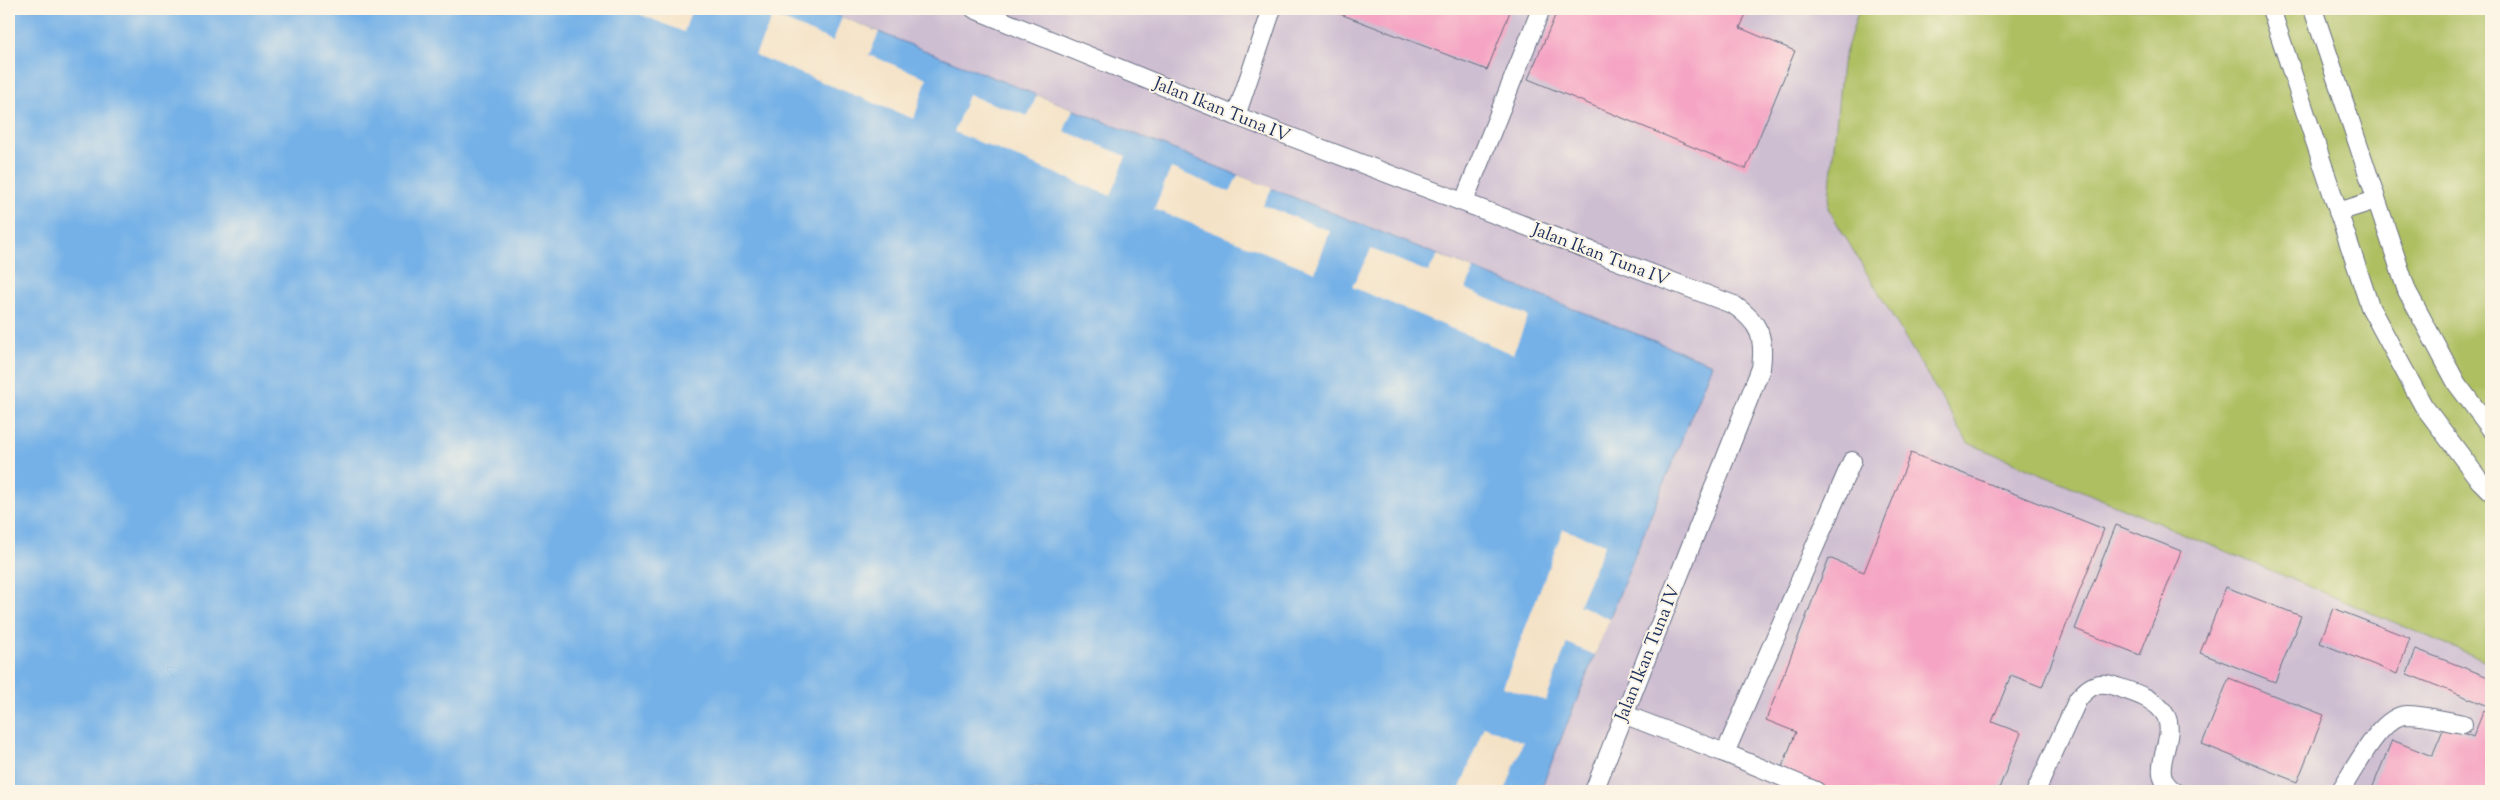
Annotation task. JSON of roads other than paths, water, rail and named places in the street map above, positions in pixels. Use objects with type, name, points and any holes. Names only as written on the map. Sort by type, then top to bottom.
[{"type":"lane","name":"Jalan Ikan Tuna IV","points":[[974,9],[1236,116],[1734,305],[1750,316],[1760,330],[1764,350],[1761,368],[1594,791]]},
{"type":"lane","points":[[1236,116],[1272,9]]},
{"type":"lane","points":[[1464,201],[1541,9]]},
{"type":"lane","points":[[2272,9],[2370,307],[2423,405],[2480,481],[2491,492]]},
{"type":"lane","points":[[2313,9],[2407,291],[2457,384],[2491,429]]},
{"type":"lane","points":[[2338,212],[2376,200]]},
{"type":"lane","points":[[1725,753],[1852,461]]},
{"type":"lane","points":[[2036,791],[2078,700],[2087,688],[2106,683],[2144,697],[2167,717],[2168,728],[2161,774],[2164,783],[2174,791]]},
{"type":"lane","points":[[1623,714],[1725,753],[1816,791]]},
{"type":"lane","points":[[2340,791],[2377,734],[2393,718],[2407,715],[2463,724]]},
{"type":"water","points":[[9,9],[821,9],[1712,364],[1540,791],[9,791]]}]
